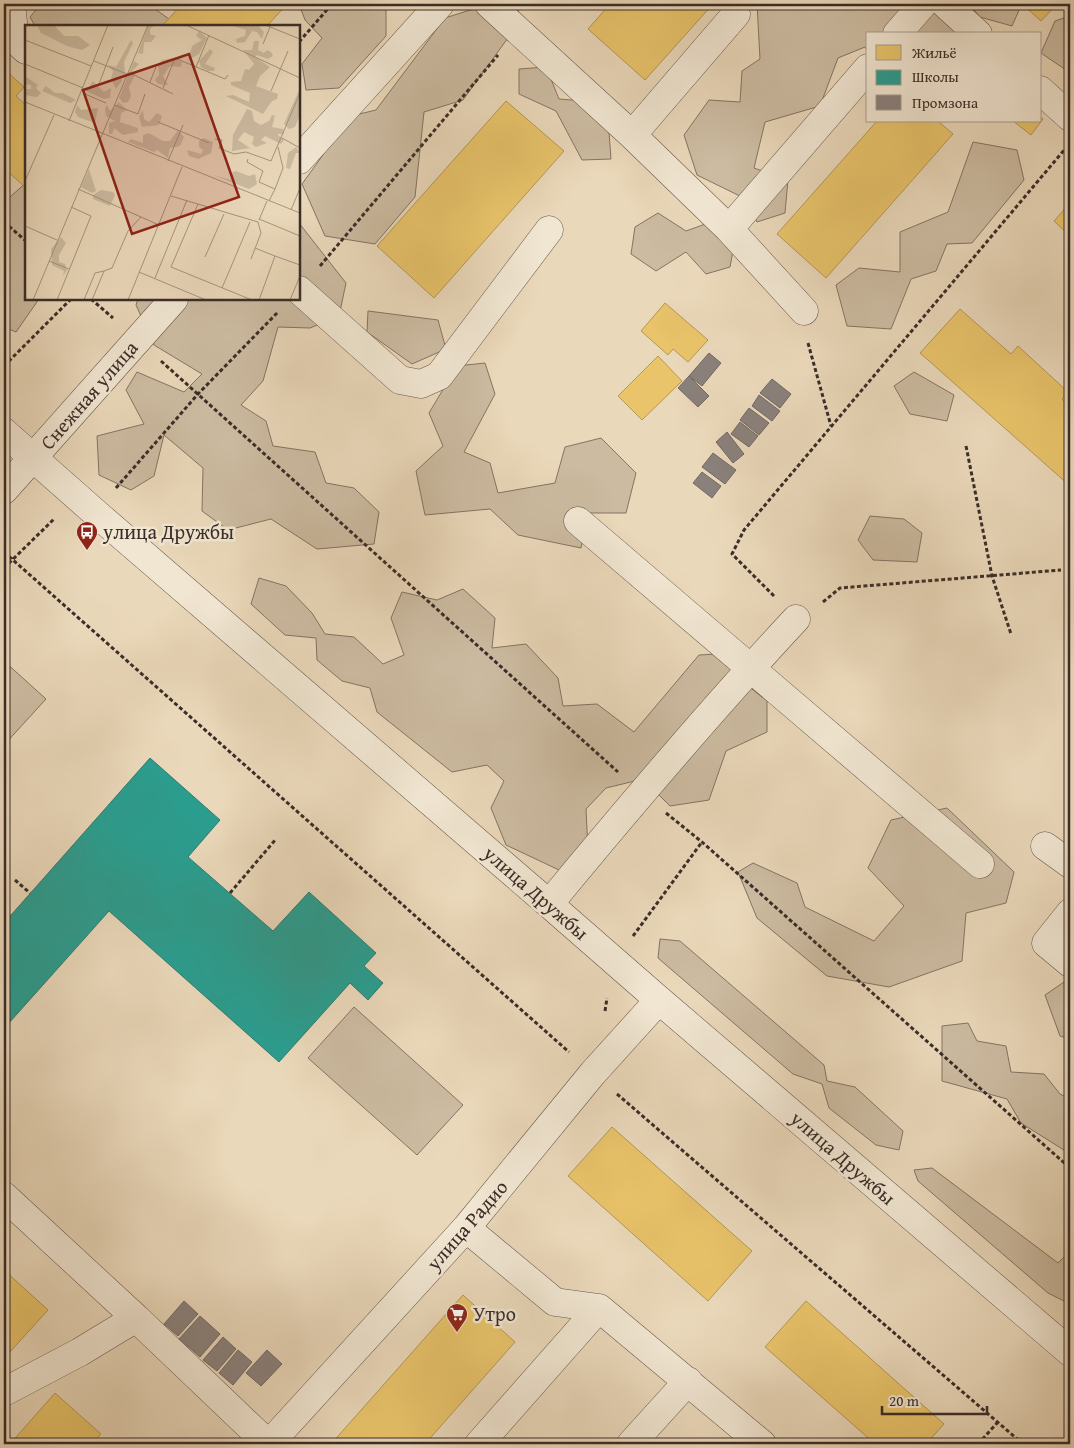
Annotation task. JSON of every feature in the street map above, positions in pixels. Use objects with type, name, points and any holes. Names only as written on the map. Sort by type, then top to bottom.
[{"type":"street","points":[[11,4],[15,40],[25,49]]},
{"type":"street","points":[[300,159],[440,4]]},
{"type":"street","points":[[489,4],[632,135],[729,228],[804,311]]},
{"type":"street","points":[[899,32],[923,4]]},
{"type":"street","points":[[945,4],[976,32]]},
{"type":"street","points":[[632,135],[736,14]]},
{"type":"street","points":[[729,228],[866,70]]},
{"type":"street","points":[[1042,92],[1070,116]]},
{"type":"street","points":[[300,300],[400,380],[421,384],[439,376],[549,230]]},
{"type":"street","name":"Снежная улица","points":[[4,490],[173,300]]},
{"type":"street","name":"улица Дружбы","points":[[4,432],[659,1000],[1070,1352]]},
{"type":"street","points":[[578,521],[980,864]]},
{"type":"street","points":[[549,904],[641,793],[750,668],[796,619]]},
{"type":"street","points":[[1044,846],[1070,864]]},
{"type":"street","points":[[1070,913],[1046,943],[1070,963]]},
{"type":"street","name":"улица Радио","points":[[268,1444],[466,1228],[593,1073],[659,1000]]},
{"type":"street","points":[[4,1196],[268,1444]]},
{"type":"street","points":[[466,1228],[555,1302],[599,1308],[762,1444]]},
{"type":"street","points":[[479,1444],[599,1308]]},
{"type":"street","points":[[4,1392],[80,1352],[136,1318]]},
{"type":"street","points":[[630,1444],[688,1381]]},
{"type":"path","points":[[300,41],[332,4]]},
{"type":"path","points":[[300,288],[518,31]]},
{"type":"path","points":[[1061,570],[840,588],[814,609],[796,619],[732,554],[744,530],[1070,143]]},
{"type":"path","points":[[4,222],[25,241]]},
{"type":"path","points":[[4,366],[70,300]]},
{"type":"path","points":[[92,300],[117,322]]},
{"type":"path","points":[[111,494],[198,394],[289,300]]},
{"type":"path","points":[[804,311],[809,345],[831,426]]},
{"type":"path","points":[[161,361],[641,793],[702,842],[1070,1168]]},
{"type":"path","points":[[966,446],[992,576],[1011,634]]},
{"type":"path","points":[[4,568],[11,559],[54,519],[60,524]]},
{"type":"path","points":[[4,552],[593,1073],[1023,1444]]},
{"type":"path","points":[[230,893],[276,839]]},
{"type":"path","points":[[15,880],[30,893]]},
{"type":"path","points":[[978,1444],[998,1422]]},
{"type":"shaded area","points":[[41,4],[153,4],[152,7],[178,25],[34,25],[30,17]]},
{"type":"shaded area","points":[[299,4],[386,4],[386,36],[339,88],[306,90],[302,64],[322,38],[305,20]]},
{"type":"shaded area","points":[[489,4],[516,4],[521,20],[463,100],[424,112],[415,197],[375,244],[325,236],[302,184],[351,116],[376,110],[445,18]]},
{"type":"shaded area","points":[[757,4],[792,4],[794,6],[795,4],[929,4],[965,32],[866,32],[866,49],[865,47],[838,58],[820,106],[765,122],[754,168],[788,180],[785,213],[757,222],[746,199],[697,175],[684,135],[709,100],[740,102],[742,71],[760,59]]},
{"type":"shaded area","points":[[969,4],[1015,4],[1020,8],[1012,26],[980,17]]},
{"type":"shaded area","points":[[1070,16],[1070,68],[1066,70],[1042,54],[1055,21]]},
{"type":"shaded area","points":[[546,67],[559,99],[584,101],[608,119],[611,159],[582,160],[556,111],[519,94],[519,69]]},
{"type":"shaded area","points":[[973,142],[1017,150],[1024,180],[972,243],[947,244],[936,271],[911,279],[891,329],[847,326],[836,285],[859,268],[900,272],[900,232],[948,212]]},
{"type":"shaded area","points":[[25,184],[25,300],[38,300],[16,332],[4,327],[4,202]]},
{"type":"shaded area","points":[[658,213],[686,231],[711,222],[735,240],[730,267],[706,274],[686,252],[656,271],[631,254],[635,227]]},
{"type":"shaded area","points":[[300,224],[346,283],[339,316],[310,328],[278,327],[263,381],[241,405],[266,421],[273,446],[315,452],[326,483],[354,488],[379,512],[374,544],[317,549],[271,519],[228,530],[202,511],[203,468],[164,435],[154,476],[131,490],[99,475],[97,436],[144,424],[126,390],[137,372],[184,392],[202,374],[154,345],[136,305],[138,300],[300,300]]},
{"type":"shaded area","points":[[368,311],[438,320],[446,349],[412,364],[367,332]]},
{"type":"shaded area","points":[[485,363],[495,394],[464,452],[490,463],[498,493],[555,483],[565,447],[601,438],[636,473],[626,513],[588,513],[581,548],[518,535],[490,509],[425,515],[416,471],[443,446],[429,413],[457,366]]},
{"type":"shaded area","points":[[914,372],[954,395],[947,421],[910,414],[894,386]]},
{"type":"shaded area","points":[[870,516],[904,519],[922,533],[917,562],[873,560],[858,540]]},
{"type":"shaded area","points":[[259,578],[286,586],[312,613],[325,634],[354,637],[383,664],[404,655],[391,618],[402,592],[437,600],[463,589],[495,618],[492,648],[526,644],[558,678],[563,706],[597,704],[634,732],[699,655],[735,653],[738,678],[767,701],[767,732],[726,751],[709,800],[670,806],[643,779],[606,788],[586,809],[588,851],[559,870],[506,845],[491,808],[504,781],[487,765],[452,772],[377,712],[370,688],[342,681],[317,660],[316,638],[285,635],[251,604]]},
{"type":"shaded area","points":[[4,661],[46,699],[4,745]]},
{"type":"shaded area","points":[[947,808],[1014,872],[1006,903],[966,913],[962,961],[889,987],[827,976],[757,918],[738,872],[753,863],[797,883],[805,907],[874,941],[904,906],[868,868],[891,820]]},
{"type":"shaded area","points":[[660,939],[680,941],[824,1065],[827,1081],[855,1087],[903,1131],[899,1150],[876,1145],[829,1108],[822,1084],[793,1074],[658,958]]},
{"type":"shaded area","points":[[1064,982],[1070,983],[1070,1039],[1060,1036],[1045,995]]},
{"type":"shaded area","points":[[354,1007],[463,1105],[417,1155],[308,1058]]},
{"type":"shaded area","points":[[968,1023],[977,1041],[1006,1046],[1011,1072],[1044,1074],[1060,1094],[1070,1099],[1070,1152],[1067,1152],[1021,1123],[1007,1099],[942,1081],[942,1026]]},
{"type":"shaded area","points":[[932,1168],[1058,1263],[1070,1251],[1070,1304],[1048,1293],[918,1181],[914,1170]]},
{"type":"building: Жильё","points":[[182,4],[187,4],[190,7],[193,4],[287,4],[268,25],[163,25]]},
{"type":"building: Жильё","points":[[610,4],[713,4],[645,80],[588,29]]},
{"type":"building: Жильё","points":[[1022,4],[1057,4],[1041,21]]},
{"type":"building: Жильё","points":[[4,69],[24,87],[16,96],[25,104],[25,187],[4,168]]},
{"type":"building: Жильё","points":[[506,101],[564,151],[434,298],[377,246]]},
{"type":"building: Жильё","points":[[876,122],[939,122],[953,134],[826,278],[777,234]]},
{"type":"building: Жильё","points":[[1014,122],[1041,122],[1031,135]]},
{"type":"building: Жильё","points":[[1070,203],[1070,236],[1054,221]]},
{"type":"building: Жильё","points":[[665,303],[708,340],[688,362],[673,349],[668,355],[641,331]]},
{"type":"building: Жильё","points":[[960,309],[1011,354],[1018,346],[1068,392],[1062,399],[1070,407],[1070,486],[920,353]]},
{"type":"building: Жильё","points":[[658,356],[682,381],[642,420],[618,396]]},
{"type":"building: Жильё","points":[[612,1127],[752,1251],[708,1301],[568,1176]]},
{"type":"building: Жильё","points":[[4,1270],[48,1310],[9,1353],[4,1348]]},
{"type":"building: Жильё","points":[[463,1295],[515,1342],[425,1444],[331,1444]]},
{"type":"building: Жильё","points":[[806,1301],[944,1424],[926,1444],[875,1444],[765,1347]]},
{"type":"building: Жильё","points":[[55,1393],[101,1434],[91,1444],[10,1444]]},
{"type":"building: Школы","points":[[150,758],[220,820],[188,857],[273,931],[309,892],[376,953],[364,966],[383,983],[368,1000],[350,983],[279,1062],[109,911],[9,1023],[4,1018],[4,923]]},
{"type":"building: Промзона","points":[[709,353],[721,363],[702,386],[689,376]]},
{"type":"building: Промзона","points":[[689,376],[709,396],[698,407],[678,388]]},
{"type":"building: Промзона","points":[[772,379],[791,394],[780,408],[760,393]]},
{"type":"building: Промзона","points":[[759,395],[780,411],[772,421],[752,406]]},
{"type":"building: Промзона","points":[[749,408],[769,423],[759,435],[740,420]]},
{"type":"building: Промзона","points":[[740,422],[758,436],[749,447],[731,434]]},
{"type":"building: Промзона","points":[[727,432],[744,454],[733,463],[716,442]]},
{"type":"building: Промзона","points":[[713,453],[736,470],[725,484],[702,467]]},
{"type":"building: Промзона","points":[[702,472],[721,486],[712,498],[693,483]]},
{"type":"building: Промзона","points":[[184,1301],[198,1314],[178,1336],[164,1324]]},
{"type":"building: Промзона","points":[[200,1316],[220,1334],[200,1357],[179,1339]]},
{"type":"building: Промзона","points":[[223,1337],[236,1349],[217,1371],[203,1360]]},
{"type":"building: Промзона","points":[[238,1350],[252,1362],[233,1385],[219,1373]]},
{"type":"building: Промзона","points":[[267,1350],[282,1364],[261,1386],[246,1373]]},
{"type":"place","name":"улица Дружбы","points":[[87,551]]},
{"type":"place","name":"Утро","points":[[457,1333]]}]
